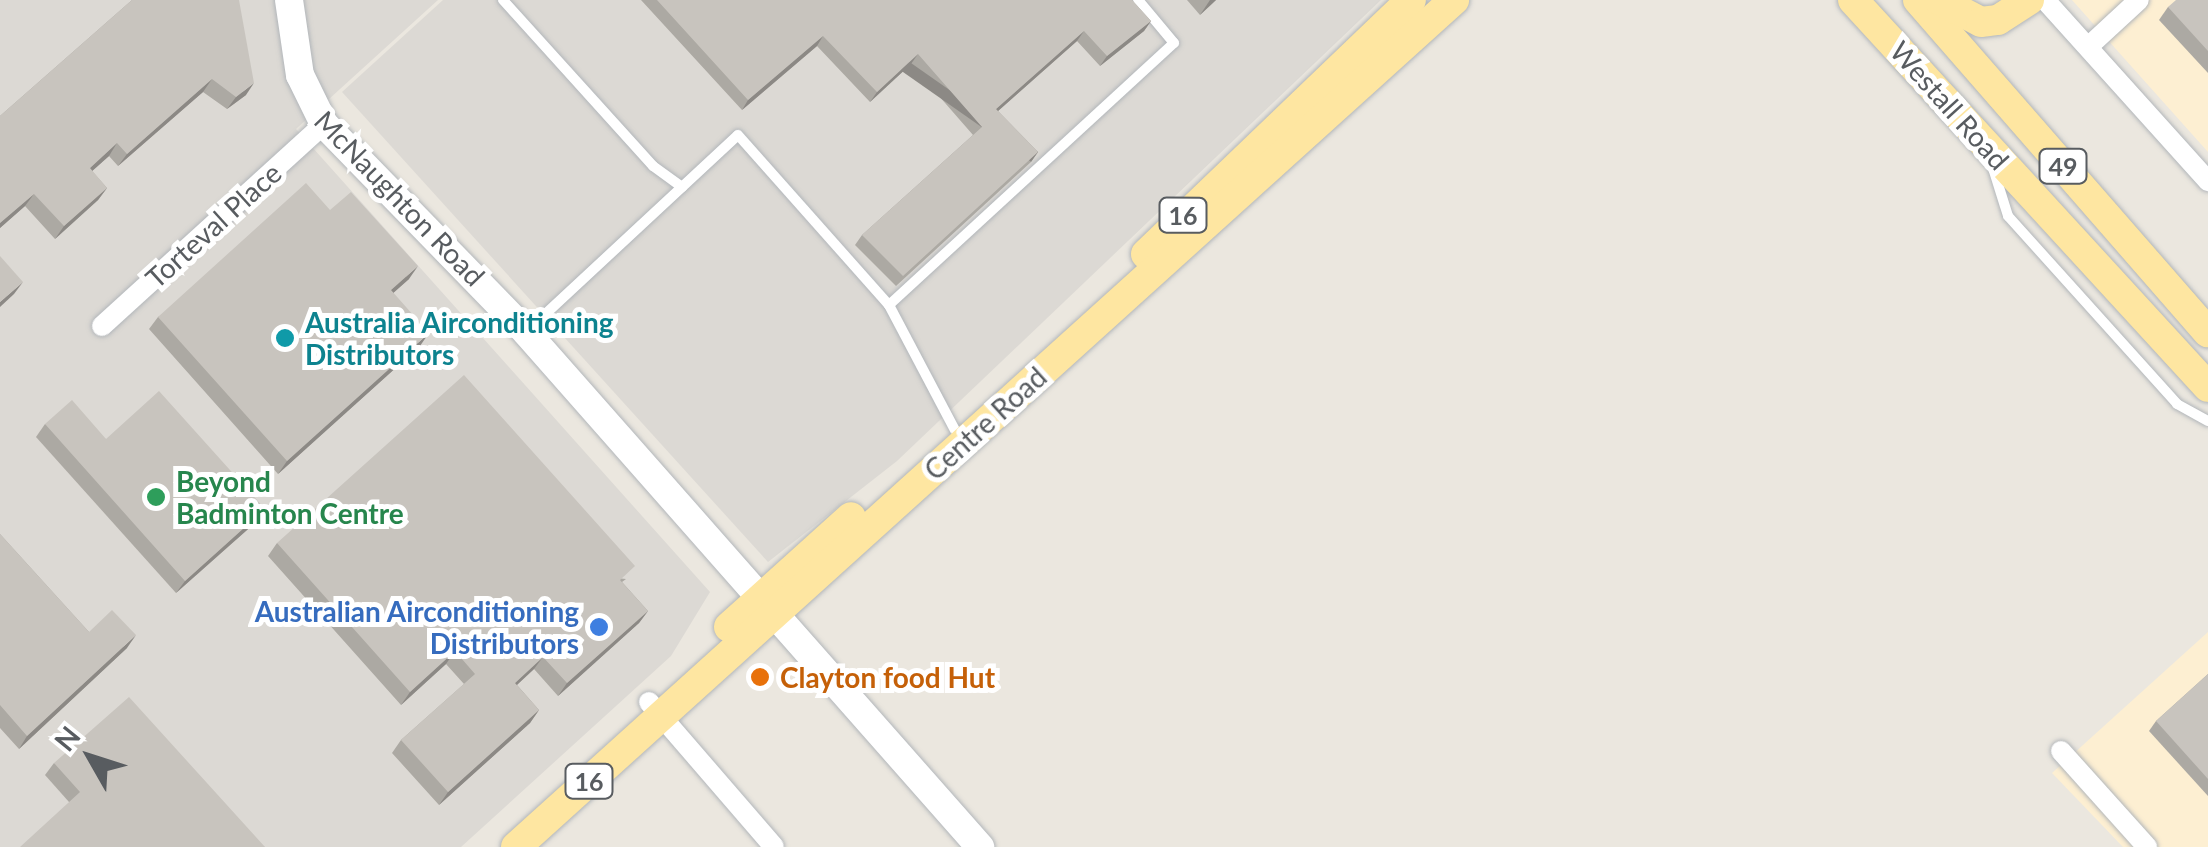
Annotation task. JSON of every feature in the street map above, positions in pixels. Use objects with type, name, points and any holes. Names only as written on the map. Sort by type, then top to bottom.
[{"type":"main road","name":"McNaughton Road","points":[[289,0],[300,75],[324,124],[526,332],[980,847]]},
{"type":"main road","name":"Centre Road","points":[[494,847],[655,709],[769,604],[1411,0]]},
{"type":"main road","name":"Centre Road","points":[[769,604],[1454,0]]},
{"type":"main road","name":"Westall Road","points":[[1854,0],[2208,387]]},
{"type":"main road","name":"Westall Road","points":[[1918,0],[2208,332]]},
{"type":"main road","points":[[1939,0],[1982,22],[1998,20],[2029,0]]},
{"type":"main road","name":"Centre Road","points":[[516,847],[655,709]]},
{"type":"street","points":[[2044,0],[2208,182]]},
{"type":"street","points":[[2088,47],[2139,0]]},
{"type":"street","name":"Torteval Place","points":[[102,326],[324,124]]},
{"type":"street","points":[[655,709],[774,847]]},
{"type":"street","points":[[2061,752],[2146,847]]},
{"type":"lane","points":[[503,0],[653,166],[682,187]]},
{"type":"lane","points":[[889,305],[1174,42],[1138,0]]},
{"type":"lane","points":[[526,332],[738,135],[889,305],[955,430]]},
{"type":"lane","points":[[1985,144],[2008,216],[2177,404],[2208,421]]},
{"type":"shaded area","points":[[0,0],[438,0],[296,129],[710,592],[671,656],[461,847],[0,847]]},
{"type":"shaded area","points":[[443,0],[1381,0],[897,461],[768,562],[342,92]]},
{"type":"shaded area","points":[[2072,0],[2208,0],[2208,152]]},
{"type":"shaded area","points":[[2208,632],[2208,847],[2123,847],[2052,773]]},
{"type":"building","points":[[132,0],[239,0],[254,83],[236,97],[212,79],[127,154],[117,143],[90,168],[107,188],[64,226],[34,194],[0,223],[0,116]]},
{"type":"building","points":[[657,0],[1132,0],[1151,21],[1107,56],[1084,31],[996,109],[1038,152],[903,276],[862,235],[982,127],[918,54],[877,92],[823,36],[748,100]]},
{"type":"building","points":[[2176,0],[2208,0],[2208,51],[2168,7]]},
{"type":"building","name":"Australia Airconditioning Distributors","points":[[306,183],[330,210],[351,192],[418,266],[391,290],[429,333],[287,461],[158,317]]},
{"type":"building","points":[[0,256],[23,282],[0,302]]},
{"type":"building","points":[[464,375],[635,566],[620,580],[648,611],[567,683],[543,657],[515,683],[539,710],[448,792],[401,740],[475,674],[455,651],[410,692],[277,543]]},
{"type":"building","points":[[159,391],[265,509],[185,581],[45,424],[72,400],[106,439]]},
{"type":"building","points":[[0,534],[89,632],[112,610],[136,635],[27,736],[0,705]]},
{"type":"building","points":[[2208,674],[2208,779],[2156,721]]},
{"type":"building","points":[[129,697],[265,847],[20,847],[80,792],[54,763]]},
{"type":"place","name":"Australia Airconditioning Distributors","points":[[285,338]]},
{"type":"place","name":"Beyond Badminton Centre","points":[[156,497]]},
{"type":"place","name":"Australian Airconditioning Distributors","points":[[599,627]]},
{"type":"place","name":"Clayton food Hut","points":[[760,677]]}]
